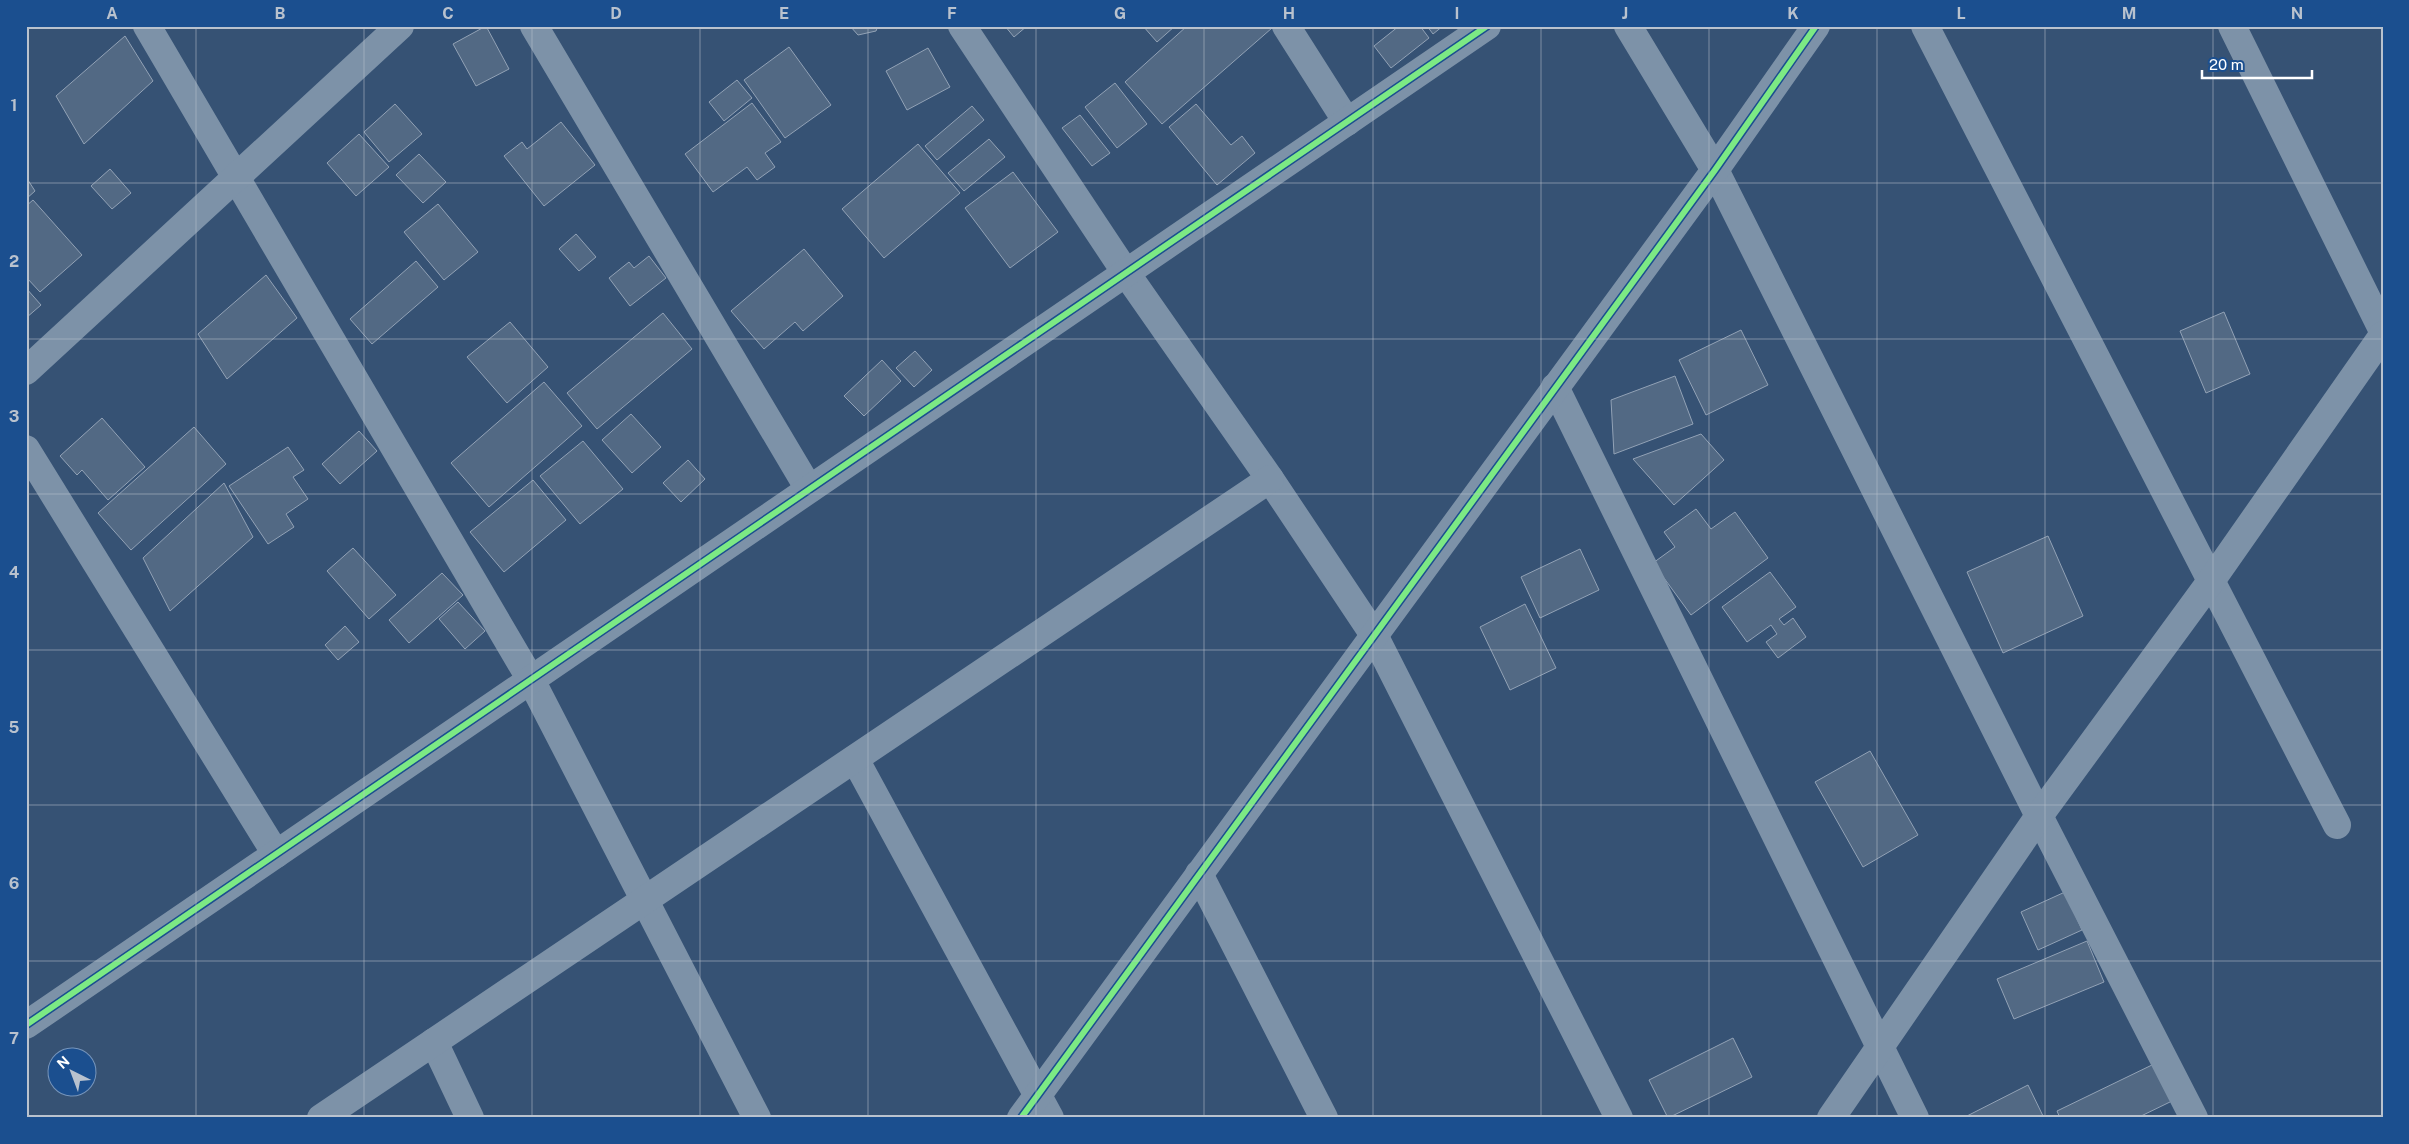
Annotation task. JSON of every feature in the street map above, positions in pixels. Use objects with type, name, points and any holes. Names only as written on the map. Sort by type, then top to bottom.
[{"type":"street","points":[[147,26],[530,680],[757,1118]]},
{"type":"street","points":[[26,371],[400,26]]},
{"type":"street","points":[[534,26],[809,489]]},
{"type":"street","points":[[962,26],[1126,273],[1270,479],[1374,635],[1619,1118]]},
{"type":"street","points":[[1286,26],[1347,122]]},
{"type":"street","points":[[26,1025],[1486,26]]},
{"type":"street","points":[[1628,26],[1715,170],[2039,816],[2194,1118]]},
{"type":"street","points":[[1021,1118],[1044,1106],[1199,874],[1715,170],[1816,26]]},
{"type":"street","points":[[1925,26],[2337,825]]},
{"type":"street","points":[[2232,26],[2383,330]]},
{"type":"street","points":[[1831,1118],[2039,816],[2211,580],[2383,335]]},
{"type":"street","points":[[1555,387],[1915,1118]]},
{"type":"street","points":[[26,449],[276,854]]},
{"type":"street","points":[[321,1118],[1270,479]]},
{"type":"street","points":[[855,759],[1044,1106]]},
{"type":"street","points":[[1199,874],[1324,1118]]},
{"type":"street","points":[[434,1042],[470,1118]]},
{"type":"building","points":[[486,26],[509,69],[476,86],[453,44]]},
{"type":"building","points":[[850,26],[878,26],[876,31],[858,35]]},
{"type":"building","points":[[1005,26],[1027,26],[1014,37]]},
{"type":"building","points":[[1143,26],[1175,26],[1157,42]]},
{"type":"building","points":[[1187,26],[1272,28],[1162,124],[1125,82]]},
{"type":"building","points":[[1399,26],[1420,26],[1429,38],[1391,68],[1374,46]]},
{"type":"building","points":[[1427,26],[1443,26],[1433,34]]},
{"type":"building","points":[[125,36],[153,81],[84,144],[56,96]]},
{"type":"building","points":[[789,47],[831,105],[785,138],[744,80]]},
{"type":"building","points":[[928,48],[950,87],[907,110],[886,71]]},
{"type":"building","points":[[737,80],[752,98],[724,121],[709,102]]},
{"type":"building","points":[[1115,83],[1147,124],[1117,148],[1085,107]]},
{"type":"building","points":[[752,103],[781,142],[765,153],[775,167],[757,180],[747,167],[713,192],[685,154]]},
{"type":"building","points":[[395,104],[422,134],[389,162],[364,132]]},
{"type":"building","points":[[1196,104],[1231,145],[1242,136],[1255,153],[1217,185],[1169,127]]},
{"type":"building","points":[[972,106],[984,120],[937,160],[925,146]]},
{"type":"building","points":[[1080,115],[1110,153],[1092,166],[1062,128]]},
{"type":"building","points":[[561,122],[595,165],[544,206],[504,156],[522,142],[527,149]]},
{"type":"building","points":[[359,134],[389,167],[356,196],[327,163]]},
{"type":"building","points":[[989,139],[1005,157],[964,191],[948,173]]},
{"type":"building","points":[[918,144],[960,193],[884,258],[842,209]]},
{"type":"building","points":[[419,154],[446,182],[423,203],[396,175]]},
{"type":"building","points":[[110,169],[131,193],[112,209],[91,186]]},
{"type":"building","points":[[1013,172],[1058,232],[1010,268],[965,208]]},
{"type":"building","points":[[26,177],[35,191],[26,199]]},
{"type":"building","points":[[33,200],[82,255],[40,292],[26,277],[26,206]]},
{"type":"building","points":[[438,204],[478,252],[444,280],[404,232]]},
{"type":"building","points":[[576,234],[596,257],[579,271],[559,249]]},
{"type":"building","points":[[804,249],[843,296],[803,331],[795,322],[764,349],[731,311]]},
{"type":"building","points":[[649,256],[666,278],[630,306],[609,278],[629,262],[634,268]]},
{"type":"building","points":[[416,261],[438,287],[372,344],[350,319]]},
{"type":"building","points":[[266,275],[297,318],[227,379],[198,334]]},
{"type":"building","points":[[26,288],[41,305],[26,318]]},
{"type":"building","points":[[2224,312],[2250,374],[2206,393],[2180,331]]},
{"type":"building","points":[[663,313],[692,349],[597,429],[567,393]]},
{"type":"building","points":[[510,322],[548,367],[507,403],[467,357]]},
{"type":"building","points":[[1741,330],[1768,385],[1706,415],[1679,360]]},
{"type":"building","points":[[915,351],[932,370],[914,387],[896,368]]},
{"type":"building","points":[[882,360],[901,381],[864,416],[844,396]]},
{"type":"building","points":[[1675,376],[1693,424],[1614,454],[1611,400]]},
{"type":"building","points":[[544,382],[582,426],[489,507],[451,463]]},
{"type":"building","points":[[631,414],[661,447],[632,473],[602,440]]},
{"type":"building","points":[[102,418],[145,467],[108,500],[82,470],[77,475],[60,456]]},
{"type":"building","points":[[194,427],[226,464],[131,550],[98,513]]},
{"type":"building","points":[[359,431],[377,451],[340,484],[322,464]]},
{"type":"building","points":[[1701,434],[1724,460],[1674,505],[1633,459]]},
{"type":"building","points":[[583,441],[623,489],[580,524],[540,476]]},
{"type":"building","points":[[288,447],[304,470],[293,477],[308,499],[286,514],[294,527],[268,544],[229,486]]},
{"type":"building","points":[[688,460],[705,479],[681,502],[663,483]]},
{"type":"building","points":[[533,480],[566,520],[504,572],[470,532]]},
{"type":"building","points":[[224,483],[253,537],[170,611],[143,558]]},
{"type":"building","points":[[1696,509],[1711,529],[1735,512],[1768,558],[1691,615],[1653,563],[1675,547],[1664,532]]},
{"type":"building","points":[[2048,536],[2083,616],[2003,653],[1967,572]]},
{"type":"building","points":[[353,548],[396,595],[369,619],[327,571]]},
{"type":"building","points":[[1580,549],[1599,590],[1540,618],[1521,577]]},
{"type":"building","points":[[1770,572],[1796,607],[1779,619],[1784,625],[1793,618],[1806,637],[1778,658],[1766,642],[1777,634],[1771,625],[1747,642],[1722,607]]},
{"type":"building","points":[[442,573],[463,595],[409,643],[389,620]]},
{"type":"building","points":[[458,602],[485,631],[465,649],[439,619]]},
{"type":"building","points":[[1525,604],[1556,668],[1510,690],[1480,627]]},
{"type":"building","points":[[345,626],[359,642],[338,660],[325,645]]},
{"type":"building","points":[[1870,751],[1918,835],[1863,867],[1815,782]]},
{"type":"building","points":[[2065,892],[2082,930],[2038,950],[2021,912]]},
{"type":"building","points":[[2087,941],[2104,982],[2014,1019],[1997,979]]},
{"type":"building","points":[[1733,1038],[1752,1077],[1668,1118],[1649,1080]]},
{"type":"building","points":[[2154,1064],[2172,1101],[2137,1118],[2060,1118],[2057,1111]]},
{"type":"building","points":[[2028,1085],[2044,1118],[1963,1118]]},
{"type":"cycle path","points":[[26,1025],[1487,26]]},
{"type":"cycle path","points":[[1021,1118],[1715,170],[1816,26]]}]
